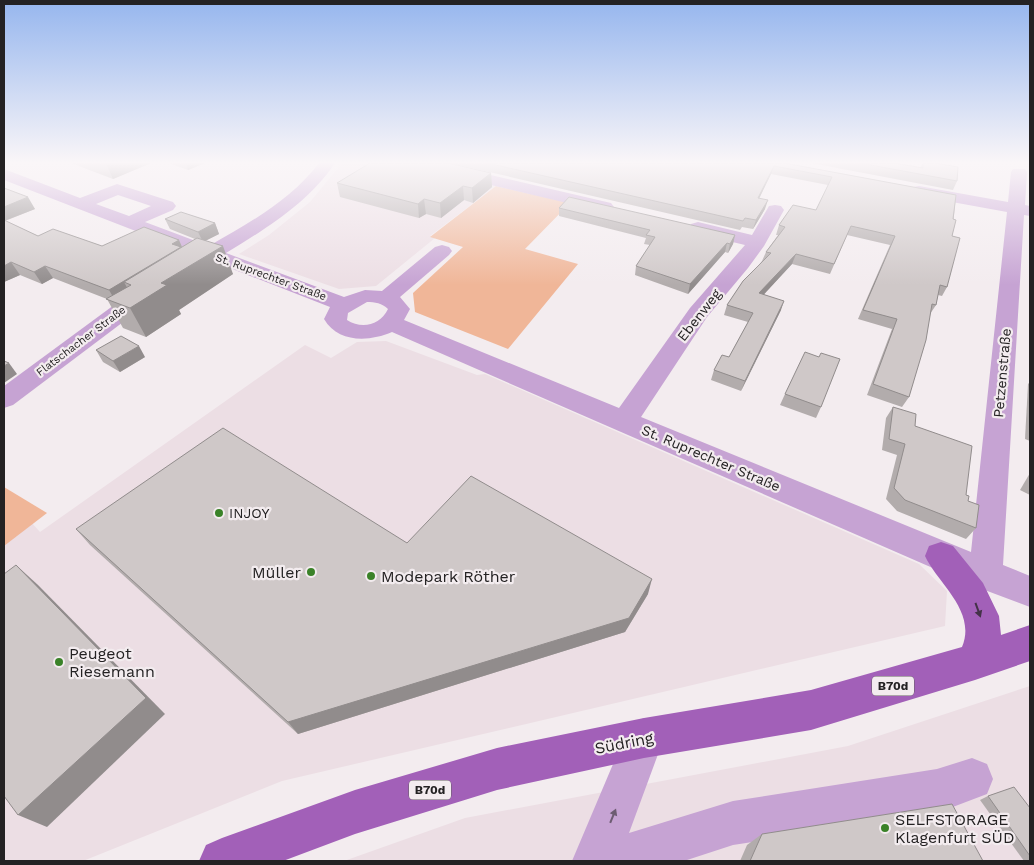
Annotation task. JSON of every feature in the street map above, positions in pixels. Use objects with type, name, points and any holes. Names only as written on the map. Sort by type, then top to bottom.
[{"type":"main road","points":[[941,556],[966,586],[980,612],[983,640],[975,662]]},
{"type":"main road","name":"Südring","points":[[222,861],[355,812],[497,769],[644,738],[811,710],[975,662],[1030,643]]},
{"type":"street","points":[[129,223],[167,206],[159,203]]},
{"type":"street","name":"Flatschacher Straße","points":[[4,399],[118,313],[166,281],[262,224],[289,203]]},
{"type":"street","points":[[587,203],[620,211]]},
{"type":"street","points":[[987,203],[1023,210]]},
{"type":"street","name":"St. Ruprechter Straße","points":[[80,204],[343,304]]},
{"type":"street","name":"Ebenweg","points":[[624,421],[698,313],[741,264],[757,242],[775,210]]},
{"type":"street","name":"Petzenstraße","points":[[986,575],[1023,210]]},
{"type":"street","points":[[686,226],[757,242]]},
{"type":"street","points":[[389,310],[365,296],[343,304],[337,311],[336,318],[338,324],[346,329],[369,331],[389,310],[442,250]]},
{"type":"street","name":"St. Ruprechter Straße","points":[[389,310],[624,421],[1030,592]]},
{"type":"street","points":[[595,861],[644,738]]},
{"type":"street","points":[[614,861],[733,823],[937,791],[972,779]]},
{"type":"shaded area","points":[[308,203],[473,203],[430,236],[435,238],[376,286],[339,289],[239,254],[269,235]]},
{"type":"shaded area","points":[[474,203],[570,203],[525,249],[578,264],[508,349],[415,312],[413,293],[463,247],[430,237]]},
{"type":"shaded area","points":[[386,341],[477,375],[485,374],[919,564],[947,591],[945,626],[282,781],[83,861],[4,861],[4,492],[40,532],[305,345],[331,358],[357,342]]},
{"type":"shaded area","points":[[4,487],[47,513],[4,546]]},
{"type":"shaded area","points":[[1030,686],[1030,861],[344,861],[465,818],[848,746]]},
{"type":"building","points":[[4,203],[13,203],[4,207]]},
{"type":"building","points":[[563,203],[597,203],[735,235],[730,244],[727,243],[690,284],[636,266],[655,237],[646,235],[650,230],[559,208]]},
{"type":"building","points":[[665,203],[766,203],[756,220],[745,218],[743,221]]},
{"type":"building","points":[[819,203],[955,203],[953,219],[956,220],[952,236],[960,238],[947,287],[940,285],[936,305],[932,304],[926,340],[909,397],[873,384],[897,319],[863,310],[895,236],[851,226],[834,264],[796,254],[759,293],[784,301],[745,381],[714,370],[722,355],[729,357],[753,313],[727,305],[743,281],[771,253],[766,252],[785,227],[779,225],[793,205],[816,210]]},
{"type":"building","points":[[181,212],[215,223],[198,232],[165,219]]},
{"type":"building","points":[[4,220],[38,236],[53,229],[102,246],[144,227],[179,240],[172,244],[181,247],[109,290],[45,266],[34,272],[11,262],[4,266]]},
{"type":"building","points":[[197,238],[223,246],[161,283],[167,285],[130,308],[106,299],[131,285],[124,282]]},
{"type":"building","points":[[121,336],[139,346],[113,361],[96,350]]},
{"type":"building","points":[[805,352],[819,357],[821,353],[840,359],[821,407],[785,394]]},
{"type":"building","points":[[893,407],[916,414],[915,426],[972,446],[966,495],[969,496],[968,501],[979,505],[976,528],[905,500],[894,488],[905,444],[889,439]]},
{"type":"building","name":"Modepark Röther","points":[[223,428],[407,543],[471,476],[652,579],[629,618],[288,722],[76,529]]},
{"type":"building","name":"Peugeot Riesemann","points":[[16,565],[146,698],[18,815],[4,796],[4,574]]},
{"type":"building","points":[[1014,787],[1030,808],[1030,856],[988,796]]},
{"type":"building","name":"SELFSTORAGE Klagenfurt SÜD","points":[[952,804],[983,861],[750,861],[762,834]]},
{"type":"place","name":"INJOY","points":[[219,513]]},
{"type":"place","name":"Müller","points":[[311,572]]},
{"type":"place","name":"Modepark Röther","points":[[371,576]]},
{"type":"place","name":"Peugeot Riesemann","points":[[59,662]]},
{"type":"place","name":"SELFSTORAGE Klagenfurt SÜD","points":[[885,828]]}]
